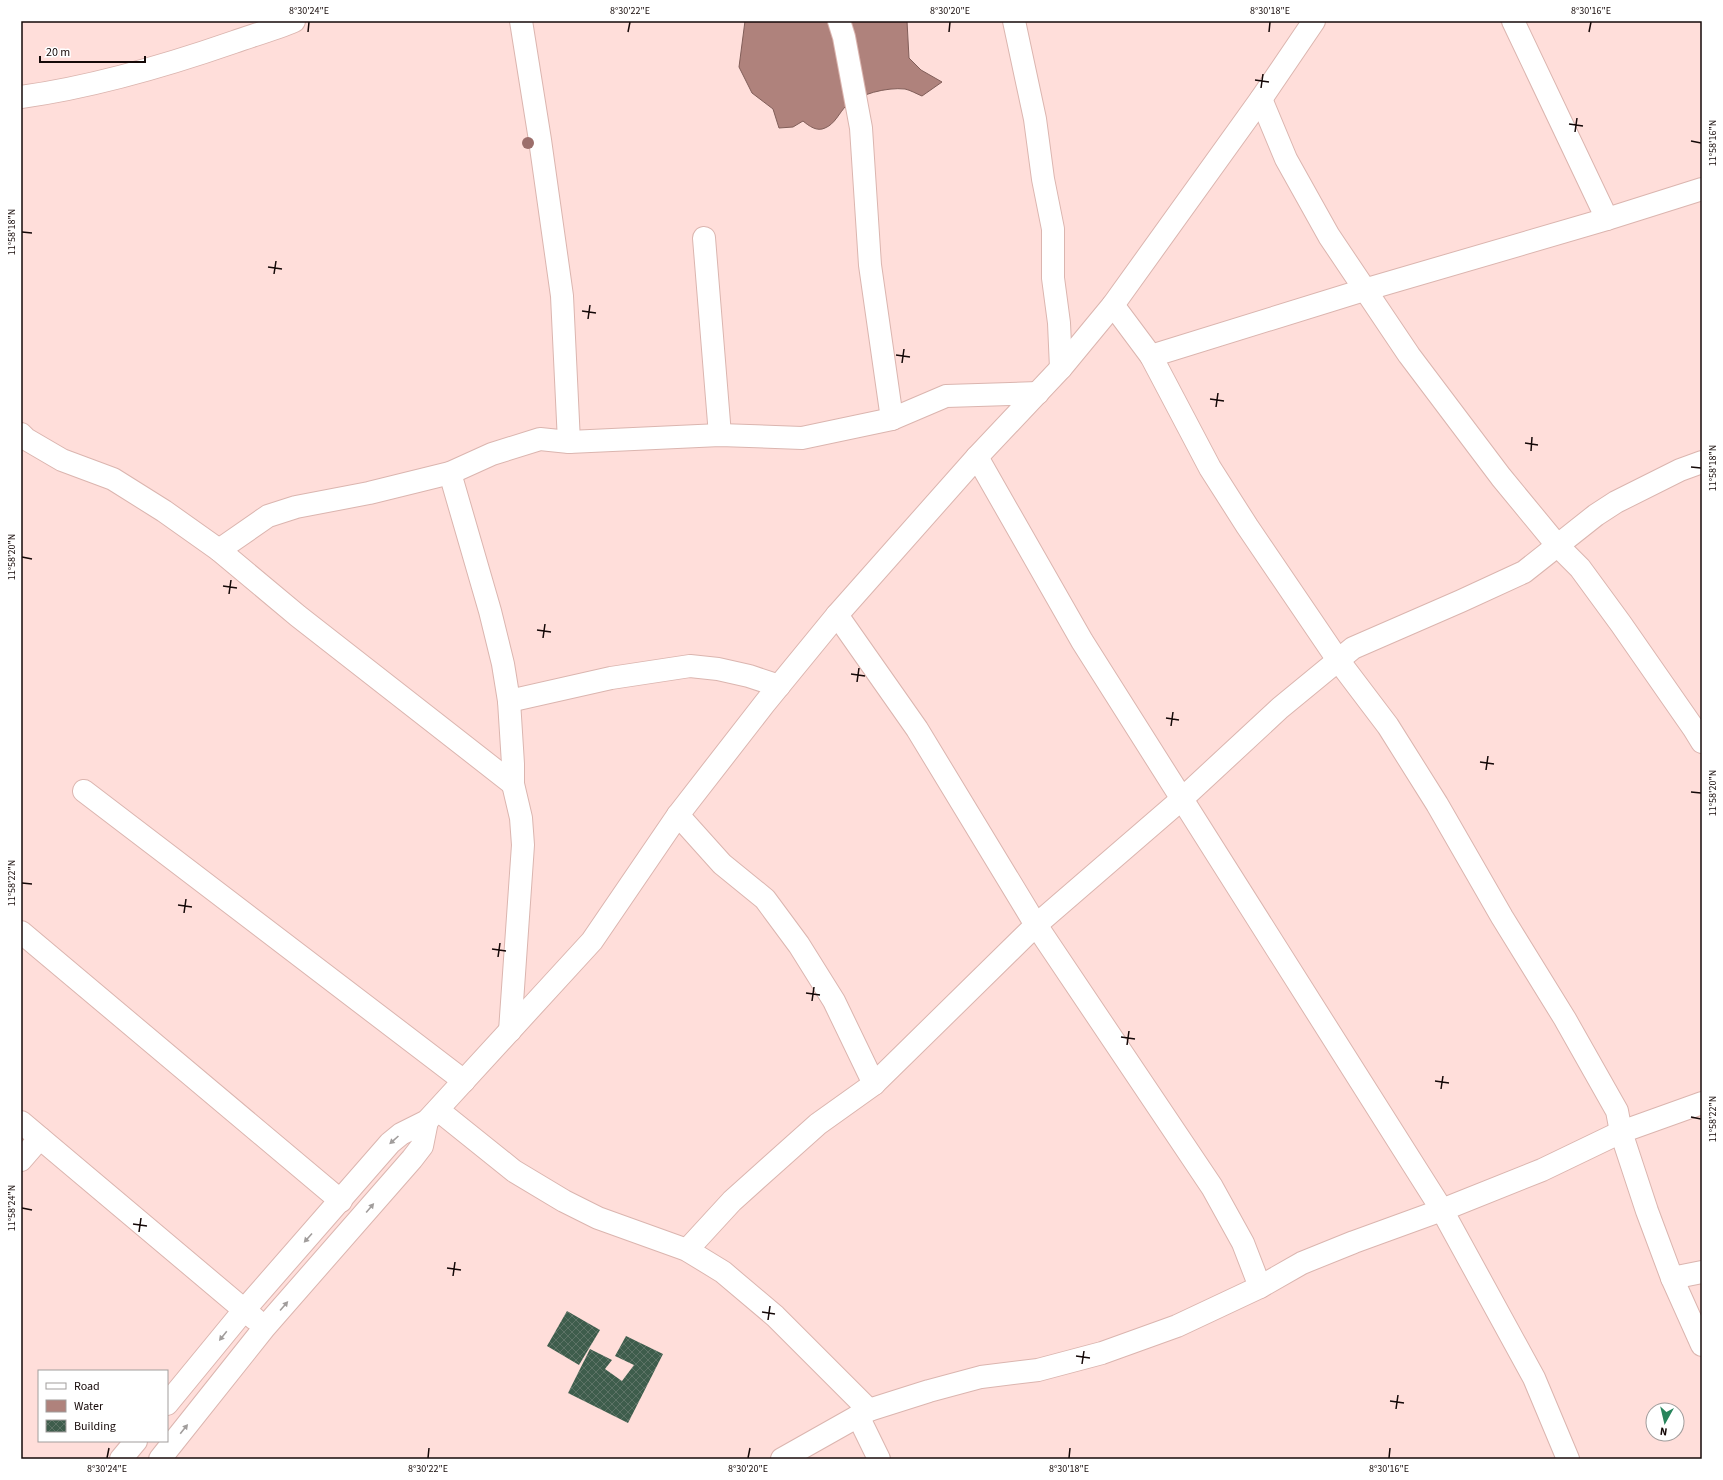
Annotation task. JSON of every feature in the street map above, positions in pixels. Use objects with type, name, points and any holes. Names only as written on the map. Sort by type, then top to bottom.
[{"type":"street","points":[[21,97],[50,93],[138,72],[208,51],[294,21]]},
{"type":"street","points":[[520,21],[540,140],[562,296],[569,442]]},
{"type":"street","points":[[839,21],[844,37],[861,128],[870,265],[892,419]]},
{"type":"street","points":[[1014,21],[1035,119],[1043,179],[1053,229],[1053,278],[1061,368]]},
{"type":"street","points":[[168,1403],[245,1309],[390,1143],[401,1134],[433,1115],[592,941],[678,815],[837,614],[978,457],[1061,368],[1113,305],[1261,99],[1314,21]]},
{"type":"street","points":[[1513,21],[1607,219]]},
{"type":"street","points":[[1261,99],[1286,159],[1329,236],[1364,290],[1409,355],[1501,477],[1557,545],[1580,568],[1694,728],[1702,742]]},
{"type":"street","points":[[1151,356],[1364,290],[1607,219],[1702,189]]},
{"type":"street","points":[[704,238],[720,435]]},
{"type":"street","points":[[1113,305],[1151,356],[1210,468],[1338,660],[1388,726],[1437,804],[1502,917],[1565,1018],[1617,1111],[1621,1132],[1647,1211],[1672,1278],[1702,1345]]},
{"type":"street","points":[[219,550],[268,516],[296,507],[369,493],[450,473],[492,454],[540,439],[569,442],[720,435],[802,438],[892,419],[946,396],[1038,393]]},
{"type":"street","points":[[21,434],[26,439],[62,460],[113,479],[164,511],[219,550],[298,616],[513,784]]},
{"type":"street","points":[[978,457],[1082,641],[1183,798],[1442,1210],[1534,1378],[1568,1459]]},
{"type":"street","points":[[687,1250],[732,1201],[788,1150],[818,1124],[874,1084],[1036,925],[1183,798],[1280,708],[1353,648],[1524,572],[1557,545],[1616,502],[1680,470],[1702,462]]},
{"type":"street","points":[[450,473],[490,612],[503,664],[509,701],[513,784],[521,818],[523,844],[510,1031]]},
{"type":"street","points":[[837,614],[917,730],[1036,925],[1212,1187],[1243,1243],[1260,1287]]},
{"type":"street","points":[[509,701],[611,678],[690,666],[718,669],[779,686]]},
{"type":"street","points":[[84,791],[464,1080]]},
{"type":"street","points":[[678,815],[722,864],[765,899],[778,916],[799,945],[834,1001],[874,1084]]},
{"type":"street","points":[[21,932],[340,1201]]},
{"type":"street","points":[[782,1459],[864,1413],[929,1391],[981,1378],[1038,1370],[1102,1353],[1177,1326],[1260,1287],[1302,1263],[1542,1170],[1621,1132],[1702,1103]]},
{"type":"street","points":[[433,1115],[514,1171],[564,1201],[598,1218],[687,1250],[723,1272],[775,1316],[864,1413],[878,1459]]},
{"type":"street","points":[[160,1459],[265,1327],[412,1159],[422,1146],[433,1115]]},
{"type":"street","points":[[21,1122],[265,1327]]},
{"type":"street","points":[[21,1160],[40,1138]]},
{"type":"street","points":[[1672,1278],[1702,1272]]},
{"type":"street","points":[[121,1459],[135,1442]]},
{"type":"water","points":[[745,21],[907,21],[909,58],[921,70],[942,82],[922,96],[905,89],[890,89],[874,92],[858,98],[846,106],[832,124],[822,129],[813,128],[803,121],[793,127],[779,128],[773,109],[752,93],[739,67]]},
{"type":"building","points":[[567,1311],[600,1330],[579,1365],[547,1346]]},
{"type":"building","points":[[626,1336],[663,1354],[628,1423],[568,1393],[590,1349],[612,1360],[605,1369],[622,1381],[634,1365],[615,1356]]}]
